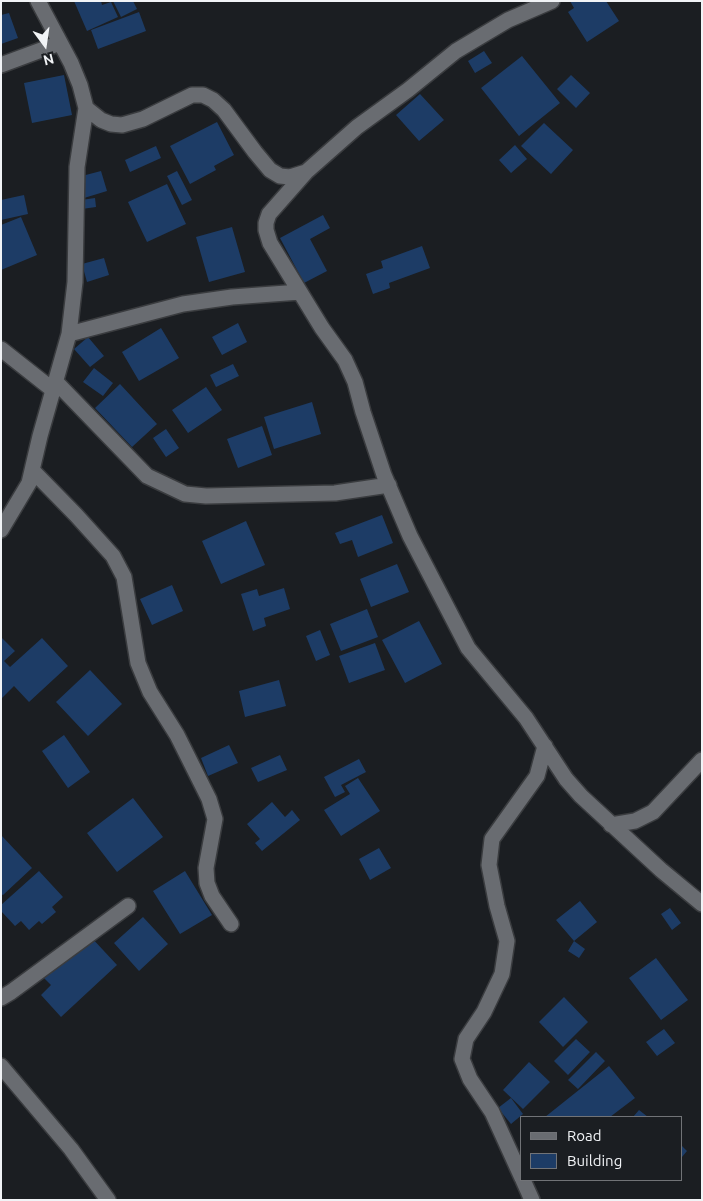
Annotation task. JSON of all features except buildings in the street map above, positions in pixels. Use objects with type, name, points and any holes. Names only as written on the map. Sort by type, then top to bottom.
[{"type":"street","points":[[1,530],[29,483],[69,334],[75,282],[77,167],[86,108],[80,85],[71,63],[38,1]]},
{"type":"street","points":[[552,1],[508,20],[456,51],[408,90],[356,127],[306,172],[269,214],[266,230],[270,243],[344,360],[355,382],[363,412],[389,485],[410,536],[468,648],[526,718],[566,779],[581,796],[661,870],[702,904]]},
{"type":"street","points":[[1,65],[60,42]]},
{"type":"street","points":[[86,108],[101,120],[111,124],[122,125],[143,119],[192,95],[202,95],[213,100],[224,110],[270,170],[280,176],[290,177],[306,172]]},
{"type":"street","points":[[69,334],[183,304],[232,297],[300,292]]},
{"type":"street","points":[[1,349],[54,386],[147,476],[185,494],[206,496],[335,493],[389,485]]},
{"type":"street","points":[[32,470],[113,556],[124,577],[138,663],[150,692],[177,735],[209,799],[215,819],[206,868],[207,883],[212,896],[230,924]]},
{"type":"street","points":[[520,1175],[492,1112],[470,1079],[462,1059],[466,1039],[484,1012],[502,974],[506,949],[507,941],[497,906],[490,865],[492,839],[537,776],[545,746]]},
{"type":"street","points":[[611,825],[635,821],[654,812],[702,760]]},
{"type":"street","points":[[1,998],[128,906]]},
{"type":"street","points":[[1,1066],[71,1149],[108,1200]]},
{"type":"street","points":[[523,1181],[532,1200]]}]
